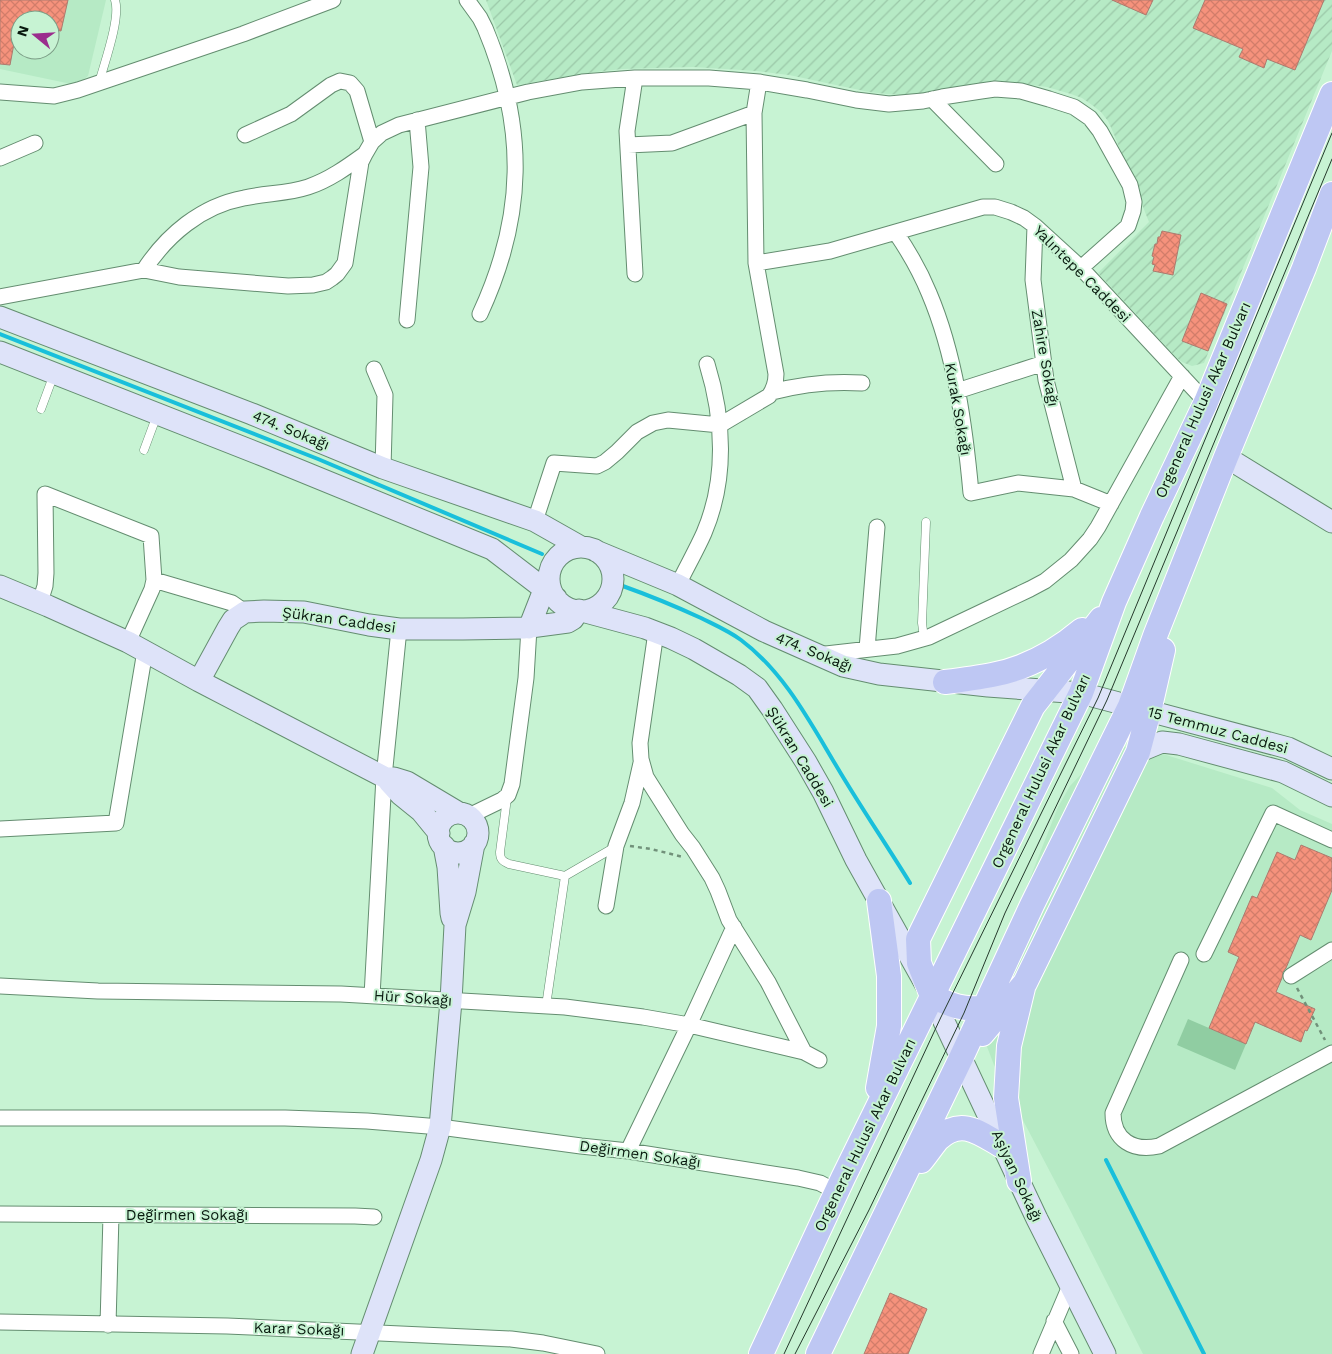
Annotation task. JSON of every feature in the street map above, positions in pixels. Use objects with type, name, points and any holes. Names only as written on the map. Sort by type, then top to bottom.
[{"type":"main road","name":"Orgeneral Hulusi Akar Bulvarı","points":[[761,1354],[871,1120],[1081,693],[1114,602],[1206,402],[1332,94]]},
{"type":"main road","points":[[818,1354],[961,1058],[1032,905],[1140,709],[1182,569],[1226,457],[1330,206]]},
{"type":"main road","points":[[945,682],[994,675],[1034,662],[1068,642],[1114,602]]},
{"type":"main road","points":[[985,1007],[976,1009],[952,1006],[932,996],[919,963],[918,939],[1033,706],[1114,602]]},
{"type":"main road","points":[[1019,1181],[1006,1098],[1009,1046],[1025,983],[1138,752],[1140,709]]},
{"type":"main road","points":[[871,1120],[881,1076],[889,1026],[890,976],[879,901]]},
{"type":"main road","points":[[961,1058],[1025,983]]},
{"type":"main road","points":[[896,1192],[938,1139],[950,1131],[965,1127],[1002,1146]]},
{"type":"street","points":[[0,92],[54,96],[99,83],[242,34],[333,0]]},
{"type":"street","points":[[467,0],[485,28],[509,97],[516,161],[513,205],[504,250],[480,314]]},
{"type":"street","points":[[635,78],[627,131],[635,274]]},
{"type":"street","points":[[144,270],[165,242],[202,213],[227,202],[243,198],[292,192],[309,187],[339,172],[390,128],[555,87],[582,82],[635,78],[709,78],[759,82],[872,103],[906,103],[980,91],[1021,91],[1074,107],[1095,124],[1130,186],[1133,211],[1128,226],[1081,268]]},
{"type":"street","points":[[0,297],[144,270],[179,277],[288,286],[313,285],[326,282],[337,274],[345,263],[362,162],[368,148],[358,91],[350,84],[340,81],[331,84],[291,114],[245,135]]},
{"type":"street","points":[[759,82],[754,113],[756,263],[776,374],[772,392]]},
{"type":"street","points":[[932,99],[996,164]]},
{"type":"street","points":[[628,146],[672,143],[754,113]]},
{"type":"street","points":[[407,320],[420,167],[417,120]]},
{"type":"street","points":[[0,158],[35,143]]},
{"type":"street","name":"Yalıntepe Caddesi","points":[[756,263],[830,251],[977,208],[989,206],[1011,212],[1036,226],[1081,268],[1206,402]]},
{"type":"street","name":"Zahire Sokağı","points":[[1036,226],[1033,280],[1046,380],[1074,489]]},
{"type":"street","name":"Kurak Sokağı","points":[[896,233],[919,271],[934,305],[943,332],[957,391],[968,459],[971,493],[1018,482],[1074,489]]},
{"type":"street","name":"474. Sokağı","points":[[0,316],[252,414],[383,468],[535,521],[588,549],[678,585],[764,631],[843,666],[879,674],[945,682],[1081,693]]},
{"type":"street","points":[[0,352],[492,549],[550,587],[567,607],[581,611],[590,610],[603,602],[608,596],[613,582],[613,575],[607,560],[588,549],[573,548],[566,551],[555,561],[550,587],[529,628],[526,678],[512,784],[508,795],[502,800],[464,815],[452,814],[446,817],[440,826],[441,839],[448,867],[451,913],[455,925]]},
{"type":"street","points":[[957,391],[1044,362]]},
{"type":"street","points":[[678,585],[696,552],[712,511],[720,471],[720,425],[716,396],[707,364]]},
{"type":"street","points":[[374,369],[385,394],[383,468]]},
{"type":"street","points":[[817,655],[897,646],[924,638],[1030,589],[1058,571],[1090,539],[1182,376]]},
{"type":"street","points":[[535,521],[554,463],[597,466],[605,462],[637,432],[645,427],[661,421],[676,420],[720,425],[772,392],[788,387],[820,382],[862,383]]},
{"type":"street","points":[[1226,457],[1332,522]]},
{"type":"street","points":[[1074,489],[1111,504]]},
{"type":"street","points":[[0,829],[116,823],[137,647],[154,580],[151,536],[45,494],[46,573],[45,586],[40,602]]},
{"type":"street","points":[[867,649],[877,528]]},
{"type":"street","points":[[154,580],[232,603],[246,612],[233,620],[199,681]]},
{"type":"street","points":[[0,586],[40,602],[137,647],[385,777],[406,782],[474,821],[478,831],[477,838],[474,844],[465,892],[455,925],[452,1001],[440,1126],[431,1160],[362,1354]]},
{"type":"street","name":"Şükran Caddesi","points":[[246,612],[304,612],[399,629],[463,630],[529,628],[568,622],[581,611],[656,632],[717,661],[757,688],[788,733],[823,792],[856,860],[932,996]]},
{"type":"street","points":[[372,996],[385,777],[399,629]]},
{"type":"street","points":[[606,906],[616,846],[632,803],[641,763],[640,743],[656,632]]},
{"type":"street","name":"15 Temmuz Caddesi","points":[[1081,693],[1288,748],[1332,769]]},
{"type":"street","name":"15 Temmuz Caddesi","points":[[1138,752],[1162,742],[1180,744],[1283,772],[1332,796]]},
{"type":"street","points":[[641,763],[651,786],[705,866],[718,891],[729,920],[768,982],[804,1052]]},
{"type":"street","points":[[385,777],[400,794],[421,811],[452,852],[466,851],[474,844]]},
{"type":"street","points":[[1204,954],[1273,814],[1332,840]]},
{"type":"street","points":[[628,1151],[734,928]]},
{"type":"street","points":[[1291,976],[1332,950]]},
{"type":"street","points":[[1181,960],[1113,1113],[1116,1130],[1130,1144],[1142,1148],[1159,1146],[1330,1049]]},
{"type":"street","name":"Hür Sokağı","points":[[0,986],[106,991],[372,996],[546,1006],[689,1024],[804,1052],[819,1060]]},
{"type":"street","name":"Aşiyan Sokağı","points":[[932,996],[1002,1146],[1105,1354]]},
{"type":"street","name":"Değirmen Sokağı","points":[[0,1118],[285,1118],[440,1126],[628,1151],[798,1178],[820,1183],[837,1192]]},
{"type":"street","name":"Değirmen Sokağı","points":[[0,1214],[374,1217]]},
{"type":"street","points":[[108,1325],[111,1215]]},
{"type":"street","points":[[1041,1354],[1070,1286]]},
{"type":"street","points":[[1054,1321],[1071,1354]]},
{"type":"street","name":"Karar Sokağı","points":[[0,1322],[227,1326],[511,1339],[597,1354]]},
{"type":"lane","points":[[99,83],[114,29],[117,6],[115,0]]},
{"type":"lane","points":[[41,409],[55,373]]},
{"type":"lane","points":[[144,450],[158,414]]},
{"type":"lane","points":[[924,638],[922,623],[926,522]]},
{"type":"lane","points":[[508,795],[500,858],[509,864],[565,876],[616,846]]},
{"type":"lane","points":[[546,1006],[565,876]]},
{"type":"path","points":[[616,846],[635,846],[651,849],[686,858],[705,866]]},
{"type":"path","points":[[1291,976],[1330,1049]]},
{"type":"shaded area","points":[[0,0],[106,0],[88,76],[76,85],[0,69]]},
{"type":"shaded area","points":[[486,0],[1332,0],[1332,51],[1204,363],[1192,366],[1177,358],[1098,273],[1149,222],[1108,121],[1101,112],[1082,98],[1047,87],[1018,83],[1003,83],[957,91],[905,95],[887,94],[789,75],[693,67],[622,69],[517,85]]},
{"type":"shaded area","points":[[1134,745],[1272,788],[1300,810],[1332,824],[1332,1354],[1143,1354],[994,1065],[986,1044],[987,988],[1058,807],[1070,786],[1086,769],[1121,748]]},
{"type":"shaded area","points":[[1188,1019],[1246,1044],[1235,1070],[1177,1045]]},
{"type":"building","points":[[0,0],[68,0],[61,31],[60,10],[10,10],[11,60],[10,65],[0,64]]},
{"type":"building","points":[[1112,0],[1153,0],[1146,15]]},
{"type":"building","points":[[1205,0],[1324,0],[1295,70],[1267,59],[1264,68],[1239,57],[1243,49],[1193,28]]},
{"type":"building","points":[[1162,231],[1181,235],[1173,275],[1153,271],[1155,265],[1152,264],[1154,257],[1152,256],[1155,244],[1157,244],[1158,237],[1160,237]]},
{"type":"building","points":[[1201,293],[1227,304],[1208,351],[1182,341]]},
{"type":"building","points":[[1301,845],[1332,858],[1332,890],[1311,940],[1300,935],[1276,992],[1315,1009],[1310,1020],[1312,1021],[1307,1031],[1305,1030],[1301,1042],[1255,1022],[1246,1044],[1209,1028],[1239,957],[1228,952],[1252,896],[1257,898],[1277,852],[1295,860]]},
{"type":"building","points":[[890,1293],[927,1309],[908,1354],[864,1354]]},
{"type":"waterway","points":[[0,334],[318,459],[542,554]]},
{"type":"waterway","points":[[620,585],[681,609],[727,631],[741,640],[770,667],[806,715],[910,883]]},
{"type":"waterway","points":[[1106,1160],[1204,1354]]},
{"type":"tram line","points":[[784,1354],[941,1017],[1098,698],[1332,133]]},
{"type":"tram line","points":[[795,1354],[869,1210],[964,1013],[1005,913],[1107,700],[1332,159]]}]
